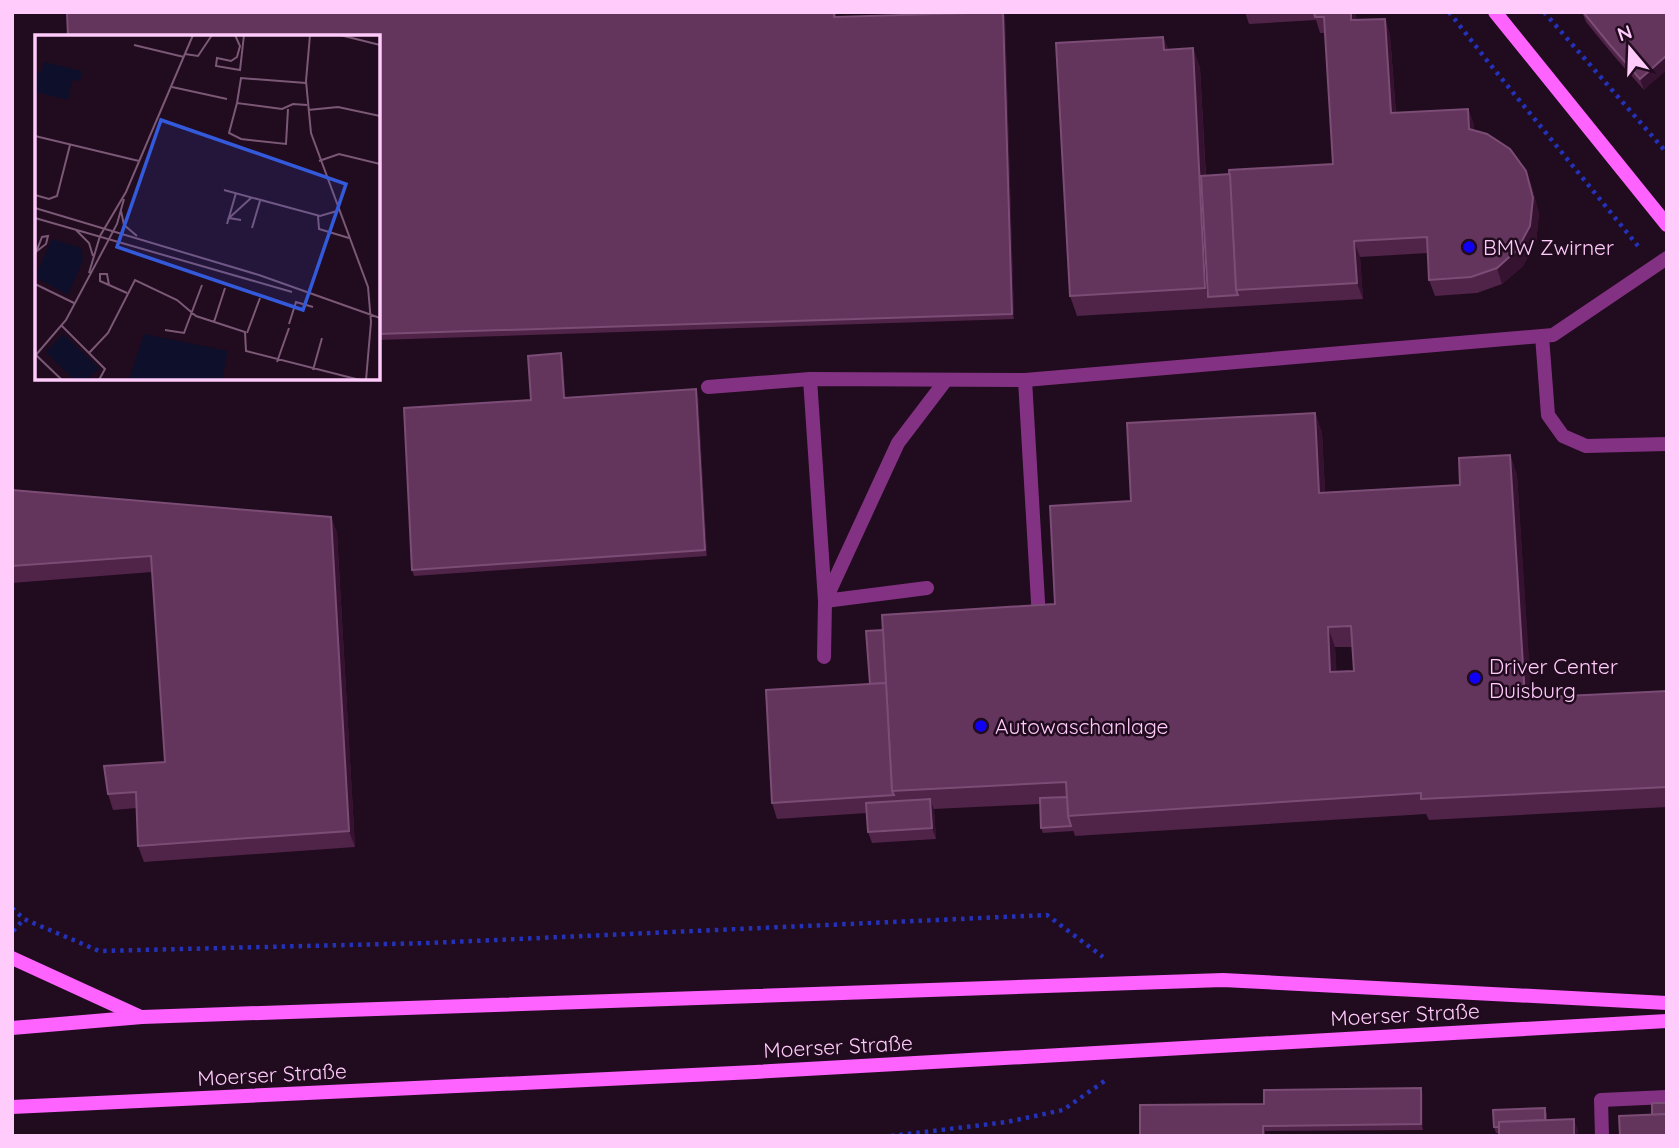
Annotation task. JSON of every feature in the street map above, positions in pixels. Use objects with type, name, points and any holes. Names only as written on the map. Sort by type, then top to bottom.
[{"type":"main road","points":[[1495,12],[1667,225]]},
{"type":"main road","points":[[12,958],[142,1017]]},
{"type":"main road","name":"Moerser Straße","points":[[12,1028],[142,1017],[1223,979],[1667,1003]]},
{"type":"main road","name":"Moerser Straße","points":[[12,1107],[755,1072],[1667,1021]]},
{"type":"lane","points":[[708,387],[810,379],[1025,380],[1553,335],[1660,262]]},
{"type":"lane","points":[[1542,335],[1548,415],[1563,436],[1586,446],[1667,444]]},
{"type":"lane","points":[[810,379],[825,601],[824,657]]},
{"type":"lane","points":[[825,601],[898,443],[946,380]]},
{"type":"lane","points":[[1025,380],[1039,619]]},
{"type":"lane","points":[[825,601],[927,588]]},
{"type":"lane","points":[[1602,1136],[1601,1100],[1667,1097]]},
{"type":"path","points":[[1449,12],[1497,74],[1660,262]]},
{"type":"path","points":[[1544,12],[1667,153]]},
{"type":"path","points":[[12,908],[24,919],[99,951],[429,943],[1047,915],[1104,958]]},
{"type":"path","points":[[12,931],[24,919]]},
{"type":"building","points":[[67,12],[834,12],[834,17],[1003,12],[1012,314],[380,334],[380,35],[68,35]]},
{"type":"building","points":[[1314,12],[1351,12],[1351,20],[1385,19],[1391,113],[1468,109],[1469,129],[1487,134],[1510,149],[1526,171],[1533,198],[1530,226],[1517,250],[1497,268],[1471,277],[1429,280],[1427,237],[1354,241],[1357,283],[1236,290],[1229,170],[1333,164],[1324,17],[1315,17]]},
{"type":"building","points":[[1583,12],[1667,12],[1667,55],[1640,79]]},
{"type":"building","points":[[1163,37],[1164,50],[1193,48],[1205,288],[1070,296],[1056,43]]},
{"type":"building","points":[[1230,174],[1238,295],[1208,297],[1201,176]]},
{"type":"building","points":[[561,353],[564,398],[696,389],[705,550],[412,570],[404,408],[531,400],[528,356]]},
{"type":"building","points":[[1315,413],[1319,493],[1460,485],[1459,458],[1510,455],[1525,698],[1667,691],[1667,787],[1421,799],[1421,793],[1068,816],[1066,782],[892,791],[882,615],[1055,604],[1050,506],[1131,501],[1127,423]],"holes":[[[1351,626],[1354,671],[1330,672],[1328,627]]]},
{"type":"building","points":[[12,490],[331,517],[349,831],[138,846],[136,792],[108,794],[104,766],[165,762],[151,556],[12,566]]},
{"type":"building","points":[[883,630],[886,683],[870,684],[866,631]]},
{"type":"building","points":[[886,683],[894,795],[772,803],[766,690]]},
{"type":"building","points":[[1067,797],[1071,826],[1041,828],[1040,798]]},
{"type":"building","points":[[930,799],[932,828],[868,832],[866,803]]},
{"type":"building","points":[[1421,1088],[1421,1124],[1263,1126],[1263,1136],[1140,1136],[1140,1105],[1264,1104],[1264,1090]]},
{"type":"building","points":[[1652,1103],[1667,1103],[1667,1114],[1652,1115]]},
{"type":"building","points":[[1545,1108],[1545,1120],[1499,1122],[1499,1127],[1494,1127],[1493,1110]]},
{"type":"building","points":[[1667,1114],[1667,1136],[1620,1136],[1619,1116]]},
{"type":"building","points":[[1574,1119],[1574,1136],[1499,1136],[1499,1122]]},
{"type":"place","name":"BMW Zwirner","points":[[1469,247]]},
{"type":"place","name":"Driver Center Duisburg","points":[[1475,678]]},
{"type":"place","name":"Autowaschanlage","points":[[981,726]]}]
